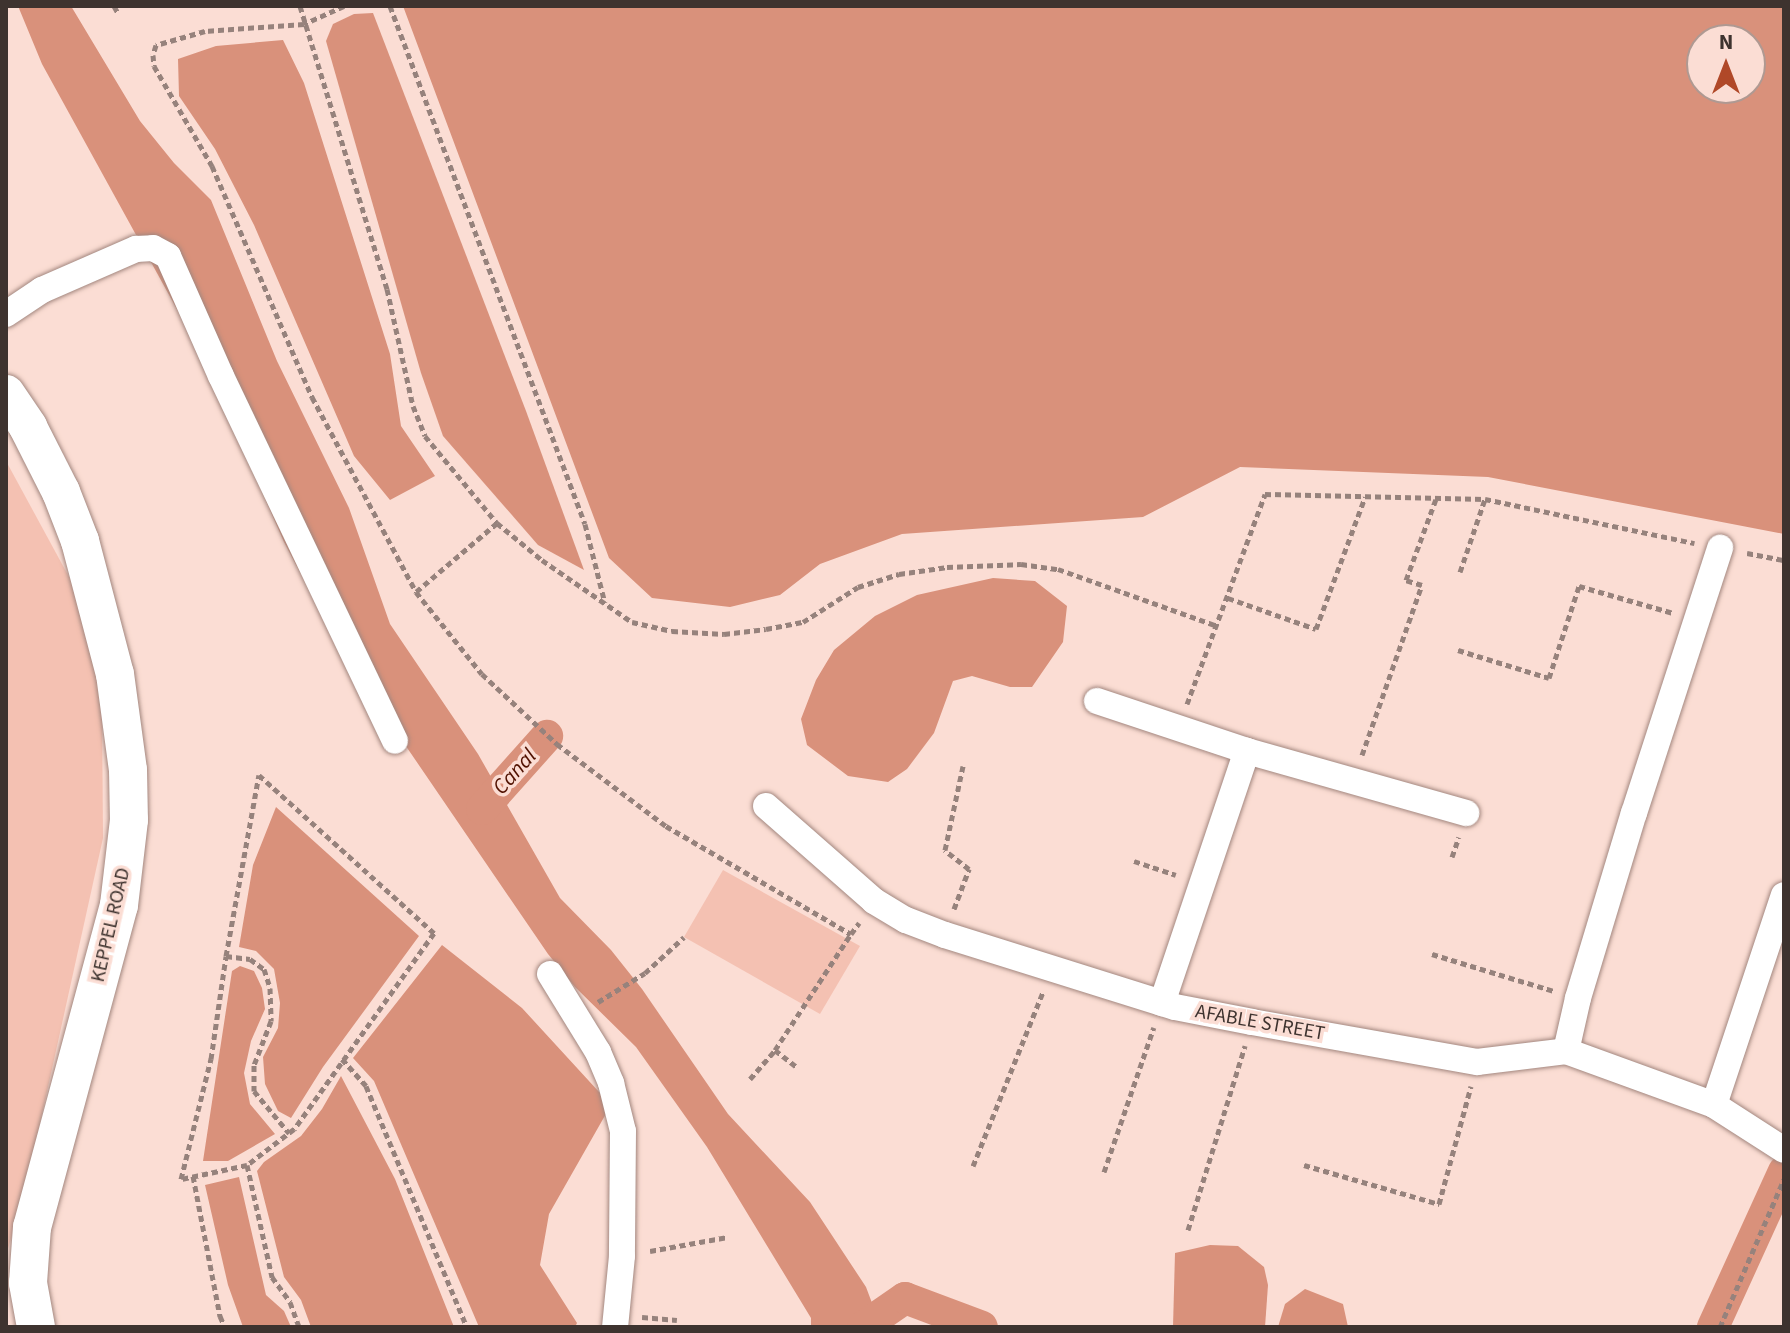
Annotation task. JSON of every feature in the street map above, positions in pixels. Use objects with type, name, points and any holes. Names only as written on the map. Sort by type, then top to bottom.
[{"type":"street","points":[[6,314],[42,290],[136,249],[153,248],[168,256],[221,376],[395,741]]},
{"type":"street","name":"KEPPEL ROAD","points":[[6,394],[28,427],[61,492],[80,541],[115,674],[128,770],[129,820],[119,905],[32,1227],[28,1283],[36,1327]]},
{"type":"street","points":[[1566,1051],[1578,998],[1720,548]]},
{"type":"street","points":[[1097,701],[1247,751],[1466,813]]},
{"type":"street","points":[[1162,1003],[1247,751]]},
{"type":"street","name":"AFABLE STREET","points":[[766,806],[874,901],[906,920],[945,935],[1162,1003],[1252,1022],[1477,1062],[1566,1051],[1714,1105],[1783,1149]]},
{"type":"street","points":[[1714,1105],[1784,895]]},
{"type":"street","points":[[550,974],[592,1040],[615,1096],[625,1159],[622,1256],[615,1327]]},
{"type":"path","points":[[114,6],[118,13]]},
{"type":"path","points":[[300,6],[387,289],[413,406],[425,436],[497,523],[542,560],[632,622],[672,631],[724,634],[803,622],[858,587],[899,574],[947,567],[1021,564],[1058,569],[1217,626]]},
{"type":"path","points":[[344,6],[304,24],[205,31],[156,45],[154,66],[212,166],[312,397],[416,592],[482,674],[557,744],[666,826],[851,934]]},
{"type":"path","points":[[390,6],[585,524],[606,604]]},
{"type":"path","points":[[1178,728],[1265,494],[1485,499],[1784,560]]},
{"type":"path","points":[[1228,598],[1316,629],[1365,497]]},
{"type":"path","points":[[1353,780],[1422,585],[1406,580],[1436,499]]},
{"type":"path","points":[[1460,572],[1485,499]]},
{"type":"path","points":[[416,592],[497,523]]},
{"type":"path","points":[[1458,650],[1549,678],[1579,586],[1697,620]]},
{"type":"path","points":[[945,935],[969,869],[945,850],[963,766]]},
{"type":"path","points":[[259,775],[434,933],[289,1133],[247,1165],[181,1179],[211,1059],[226,956],[259,775]]},
{"type":"path","points":[[1134,861],[1203,884]]},
{"type":"path","points":[[750,1079],[775,1050],[874,901]]},
{"type":"path","points":[[588,1008],[645,973],[684,937]]},
{"type":"path","points":[[1432,954],[1578,998]]},
{"type":"path","points":[[226,956],[250,959],[264,969],[270,988],[271,1021],[254,1065],[254,1091],[289,1133]]},
{"type":"path","points":[[973,1166],[1053,968]]},
{"type":"path","points":[[1104,1172],[1162,1003]]},
{"type":"path","points":[[1188,1230],[1252,1022]]},
{"type":"path","points":[[775,1050],[797,1067]]},
{"type":"path","points":[[342,1059],[366,1086],[467,1327]]},
{"type":"path","points":[[1304,1165],[1439,1204],[1477,1062]]},
{"type":"path","points":[[247,1165],[272,1277],[290,1302],[299,1327]]},
{"type":"path","points":[[193,1176],[220,1316],[225,1327]]},
{"type":"path","points":[[1720,1327],[1784,1179]]},
{"type":"path","points":[[622,1256],[728,1237]]},
{"type":"shaded area","points":[[18,6],[71,6],[140,121],[174,163],[211,200],[277,361],[349,508],[390,624],[478,754],[560,898],[611,950],[642,989],[728,1114],[810,1202],[866,1287],[881,1327],[811,1327],[811,1318],[707,1147],[636,1047],[575,987],[548,954],[343,654],[284,542],[201,353],[42,64]]},
{"type":"shaded area","points":[[403,6],[1784,6],[1784,534],[1488,477],[1240,467],[1143,517],[902,534],[820,564],[780,595],[730,607],[652,598],[609,558]]},
{"type":"shaded area","points":[[373,13],[584,570],[538,545],[443,436],[421,373],[326,41],[333,24],[354,14]]},
{"type":"shaded area","points":[[283,40],[304,83],[390,354],[401,426],[435,476],[390,500],[354,456],[254,225],[215,149],[179,96],[178,59],[216,46]]},
{"type":"shaded area","points":[[6,461],[81,599],[102,708],[103,838],[23,1200],[6,1255]]},
{"type":"shaded area","points":[[993,578],[1035,581],[1067,606],[1063,642],[1032,687],[1010,687],[972,676],[953,681],[934,733],[907,769],[888,782],[848,776],[807,745],[801,719],[816,680],[834,650],[875,616],[917,595]]},
{"type":"shaded area","points":[[276,807],[419,936],[323,1067],[291,1118],[278,1111],[265,1084],[263,1057],[278,1028],[280,1003],[274,969],[256,951],[239,947],[253,865]]},
{"type":"shaded area","points":[[723,870],[860,946],[820,1014],[684,937]]},
{"type":"shaded area","points":[[442,945],[522,1008],[611,1105],[549,1214],[540,1265],[577,1323],[575,1327],[479,1327],[374,1081],[353,1058]]},
{"type":"shaded area","points":[[240,966],[254,971],[262,988],[265,1009],[251,1041],[244,1073],[250,1104],[275,1134],[228,1161],[203,1161],[232,971]]},
{"type":"shaded area","points":[[341,1076],[395,1179],[454,1327],[311,1327],[301,1300],[284,1277],[257,1171],[264,1162],[301,1136],[322,1109]]},
{"type":"shaded area","points":[[239,1177],[266,1295],[284,1311],[291,1327],[243,1327],[228,1285],[205,1185]]},
{"type":"shaded area","points":[[1210,1245],[1238,1246],[1264,1267],[1268,1285],[1265,1327],[1173,1327],[1175,1253]]},
{"type":"shaded area","points":[[1305,1289],[1343,1304],[1348,1327],[1278,1327],[1285,1304]]},
{"type":"waterway","name":"Canal","points":[[482,809],[547,736]]},
{"type":"waterway","points":[[1713,1327],[1784,1171]]},
{"type":"waterway","points":[[863,1327],[905,1298],[982,1327]]}]
